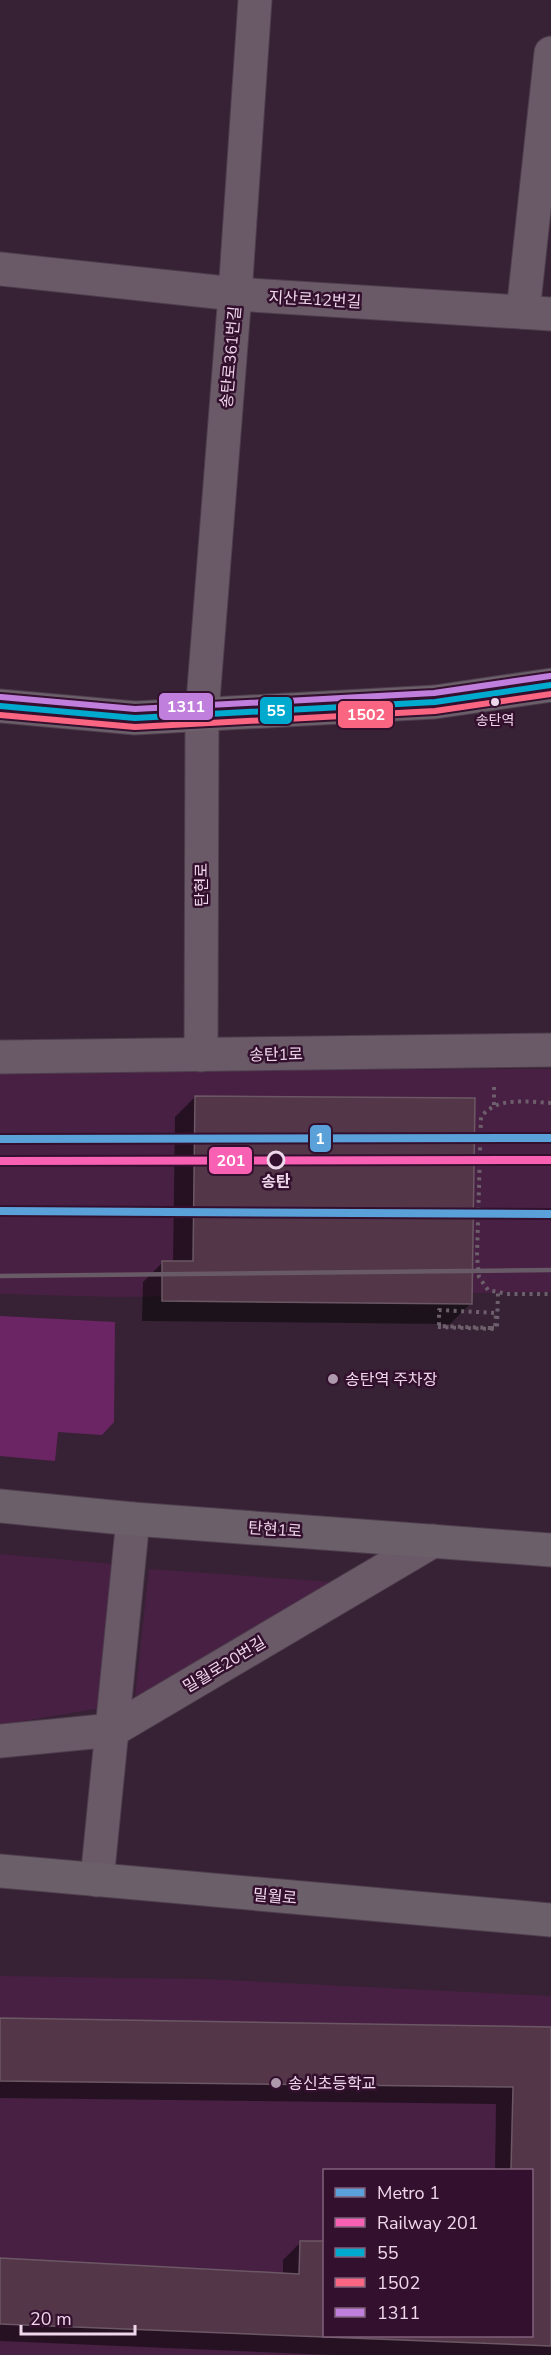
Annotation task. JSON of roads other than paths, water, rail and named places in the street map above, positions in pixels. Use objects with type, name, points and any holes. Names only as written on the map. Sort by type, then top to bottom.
[{"type":"street","name":"송탄로361번길","points":[[202,714],[235,294],[255,0]]},
{"type":"street","name":"지산로12번길","points":[[0,269],[235,294],[537,313],[551,53]]},
{"type":"street","points":[[0,706],[135,718],[435,702],[551,685]]},
{"type":"street","name":"탄현로","points":[[201,1055],[202,714]]},
{"type":"street","name":"송탄1로","points":[[0,1057],[551,1050]]},
{"type":"street","name":"탄현1로","points":[[0,1506],[133,1519],[551,1550]]},
{"type":"street","points":[[97,1880],[133,1519]]},
{"type":"street","name":"밀월로20번길","points":[[0,1741],[113,1730],[433,1541]]},
{"type":"street","name":"밀월로","points":[[0,1871],[551,1920]]},
{"type":"railway","points":[[0,1276],[551,1270]]},
{"type":"metro line","name":"1","points":[[0,1139],[551,1138]]},
{"type":"metro line","name":"1","points":[[0,1211],[551,1214]]},
{"type":"rail line","name":"201","points":[[0,1161],[551,1160]]},
{"type":"place","name":"송탄역","points":[[495,702]]},
{"type":"place","name":"송탄","points":[[276,1160]]},
{"type":"place","name":"송탄역 주차장","points":[[333,1379]]},
{"type":"place","name":"송신초등학교","points":[[276,2083]]}]
